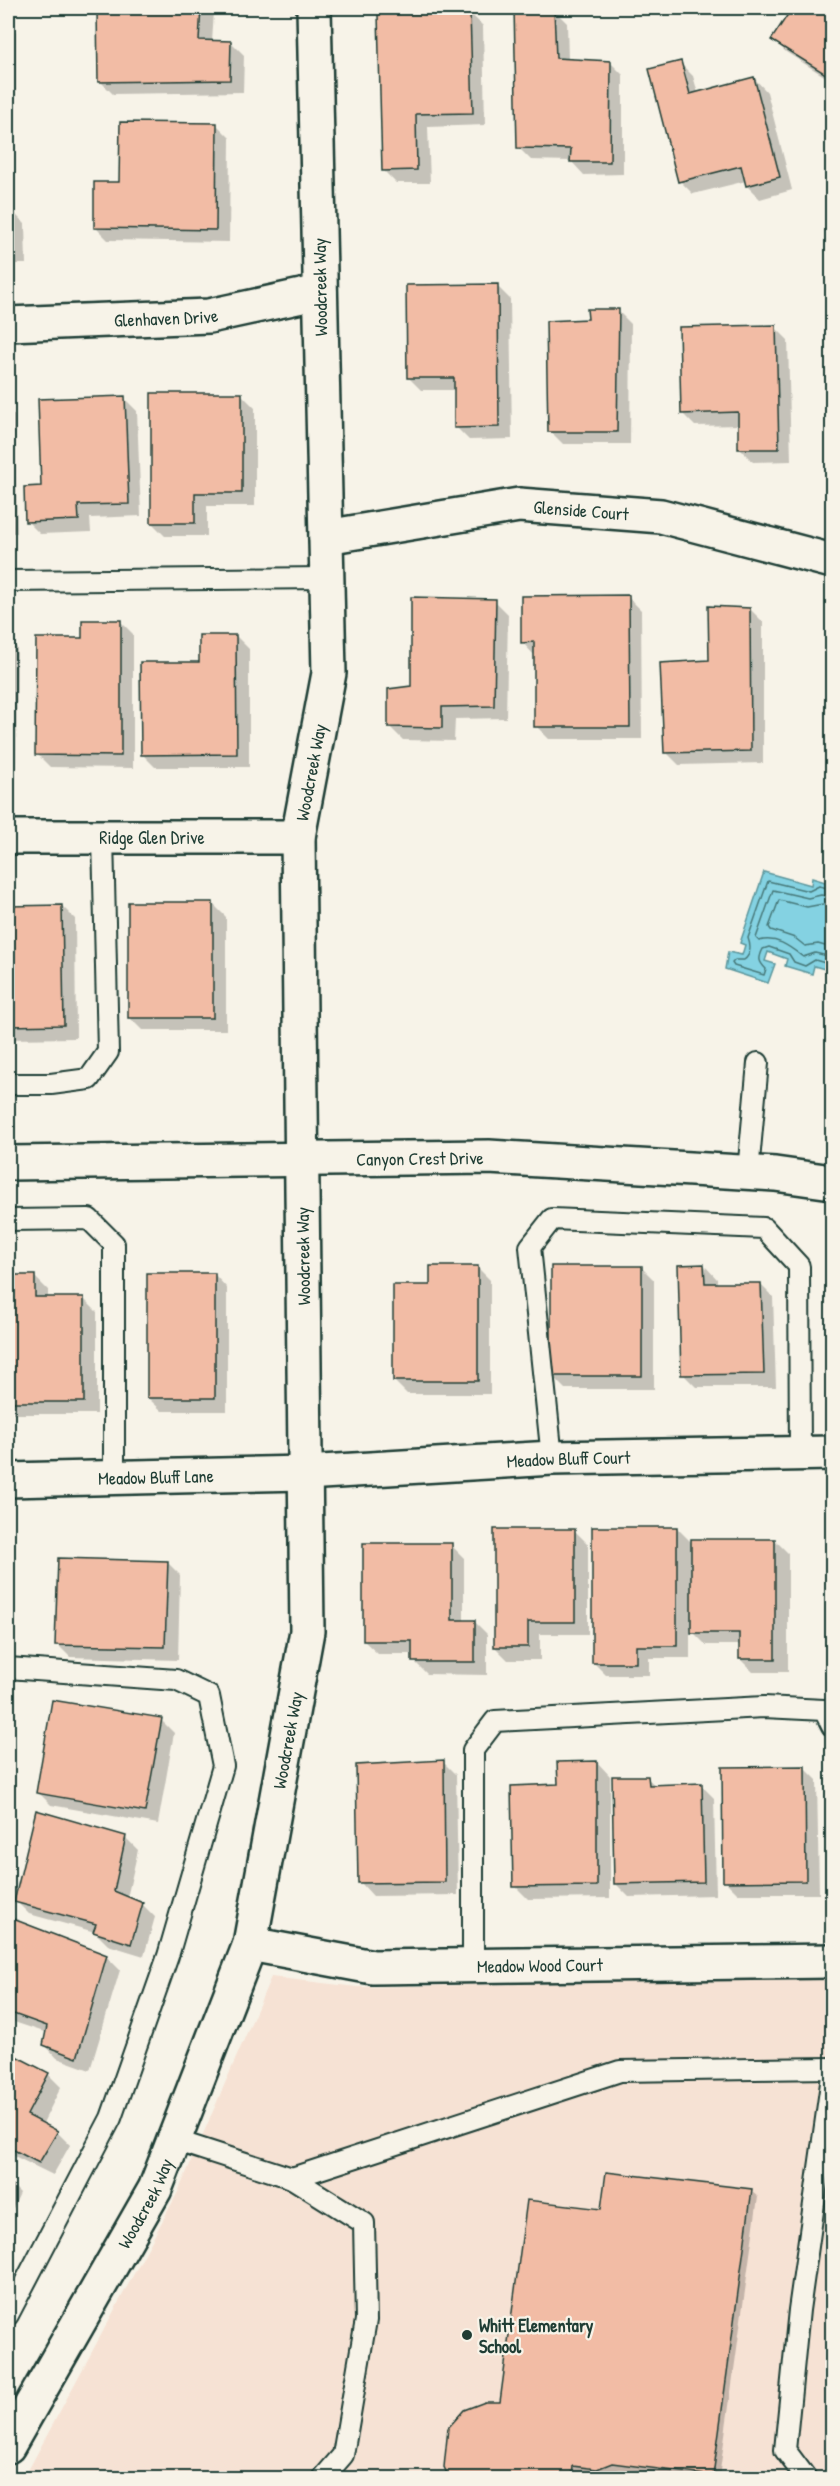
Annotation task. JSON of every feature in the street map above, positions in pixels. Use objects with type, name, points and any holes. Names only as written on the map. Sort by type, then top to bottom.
[{"type":"street","name":"Woodcreek Way","points":[[8,2446],[155,2189],[250,1944],[307,1631],[298,837],[329,673],[314,8]]},
{"type":"street","name":"Glenhaven Drive","points":[[8,324],[209,316],[320,292]]},
{"type":"street","name":"Glenside Court","points":[[326,537],[519,505],[661,516],[832,561]]},
{"type":"street","name":"Ridge Glen Drive","points":[[8,837],[298,837]]},
{"type":"street","name":"Canyon Crest Drive","points":[[8,1163],[489,1157],[748,1173],[832,1182]]},
{"type":"street","name":"Meadow Bluff Court","points":[[305,1473],[552,1458],[832,1453]]},
{"type":"street","name":"Meadow Bluff Lane","points":[[8,1480],[305,1473]]},
{"type":"street","name":"Meadow Wood Court","points":[[250,1944],[373,1967],[832,1961]]},
{"type":"lane","points":[[8,581],[327,578]]},
{"type":"lane","points":[[8,1084],[51,1084],[89,1079],[108,1052],[103,837]]},
{"type":"lane","points":[[748,1173],[758,1063]]},
{"type":"lane","points":[[8,1220],[89,1220],[114,1244],[114,1477]]},
{"type":"lane","points":[[552,1458],[530,1246],[552,1220],[764,1228],[799,1266],[800,1454]]},
{"type":"lane","points":[[8,1668],[176,1680],[209,1696],[223,1766],[168,1956],[111,2118],[8,2315]]},
{"type":"lane","points":[[473,1966],[473,1750],[495,1721],[764,1707],[824,1710],[832,1726]]},
{"type":"lane","points":[[291,2178],[620,2072],[832,2068]]},
{"type":"lane","points":[[806,2478],[785,2450],[799,2310],[832,2076]]},
{"type":"lane","points":[[174,2140],[291,2178],[363,2223],[366,2320],[343,2455],[323,2478]]},
{"type":"shaded area","name":"Whitt Elementary School","points":[[271,1977],[357,1987],[832,1979],[832,2478],[24,2478],[178,2192]]},
{"type":"water","points":[[764,872],[811,885],[812,878],[832,884],[832,971],[814,966],[812,974],[785,966],[787,959],[768,952],[765,961],[775,964],[768,983],[725,969],[728,952],[742,955],[745,945],[740,943]]},
{"type":"building","points":[[97,8],[201,8],[199,40],[231,41],[230,80],[98,82]]},
{"type":"building","points":[[514,8],[554,8],[556,58],[611,61],[610,162],[570,162],[571,149],[517,148]]},
{"type":"building","points":[[792,8],[832,8],[832,78],[771,40]]},
{"type":"building","points":[[470,12],[473,113],[416,114],[417,170],[382,171],[378,14]]},
{"type":"building","points":[[681,61],[690,94],[754,77],[780,177],[746,186],[741,166],[678,182],[649,69]]},
{"type":"building","points":[[120,122],[217,123],[216,230],[94,228],[94,182],[119,182]]},
{"type":"building","points":[[8,209],[13,209],[14,251],[8,251]]},
{"type":"building","points":[[498,284],[499,427],[454,428],[454,378],[407,378],[406,285]]},
{"type":"building","points":[[587,309],[619,309],[617,432],[548,432],[546,321],[588,319]]},
{"type":"building","points":[[776,325],[779,449],[738,449],[738,412],[681,414],[679,327]]},
{"type":"building","points":[[151,393],[242,393],[242,493],[195,493],[195,523],[151,523]]},
{"type":"building","points":[[125,396],[129,504],[78,505],[79,520],[25,522],[24,487],[41,486],[38,399]]},
{"type":"building","points":[[629,595],[630,727],[534,727],[534,642],[521,643],[521,596]]},
{"type":"building","points":[[411,597],[496,599],[494,706],[442,707],[442,728],[388,727],[388,689],[411,686]]},
{"type":"building","points":[[708,606],[750,608],[751,751],[664,753],[660,663],[709,660]]},
{"type":"building","points":[[82,620],[121,620],[121,756],[35,755],[36,638],[82,638]]},
{"type":"building","points":[[199,635],[236,635],[237,754],[141,755],[140,662],[199,662]]},
{"type":"building","points":[[128,902],[213,902],[213,1018],[128,1018]]},
{"type":"building","points":[[62,905],[64,1025],[8,1026],[8,906]]},
{"type":"building","points":[[704,1264],[705,1283],[761,1283],[764,1374],[681,1375],[678,1265]]},
{"type":"building","points":[[430,1266],[478,1266],[478,1381],[393,1381],[393,1285],[430,1285]]},
{"type":"building","points":[[551,1266],[642,1266],[642,1376],[551,1376]]},
{"type":"building","points":[[147,1273],[215,1273],[215,1398],[147,1398]]},
{"type":"building","points":[[8,1275],[35,1275],[35,1297],[84,1297],[84,1402],[8,1402]]},
{"type":"building","points":[[592,1527],[677,1527],[677,1646],[636,1646],[636,1663],[592,1663]]},
{"type":"building","points":[[494,1529],[575,1529],[575,1622],[528,1622],[528,1647],[494,1647]]},
{"type":"building","points":[[691,1539],[775,1539],[775,1659],[739,1659],[739,1633],[691,1633]]},
{"type":"building","points":[[363,1543],[452,1543],[452,1620],[475,1620],[475,1662],[412,1662],[412,1641],[363,1641]]},
{"type":"building","points":[[58,1558],[168,1561],[165,1647],[55,1645]]},
{"type":"building","points":[[52,1700],[162,1718],[145,1812],[36,1793]]},
{"type":"building","points":[[444,1760],[445,1882],[358,1883],[356,1765]]},
{"type":"building","points":[[597,1761],[597,1886],[513,1887],[511,1786],[558,1784],[557,1762]]},
{"type":"building","points":[[805,1766],[806,1881],[723,1882],[722,1767]]},
{"type":"building","points":[[612,1776],[648,1776],[649,1785],[702,1783],[704,1882],[614,1884]]},
{"type":"building","points":[[36,1810],[126,1836],[114,1891],[143,1903],[131,1944],[93,1932],[96,1924],[14,1902]]},
{"type":"building","points":[[8,1917],[107,1955],[77,2058],[43,2045],[47,2026],[8,2012]]},
{"type":"building","points":[[8,2052],[49,2073],[27,2115],[58,2131],[39,2163],[8,2147]]},
{"type":"building","points":[[606,2172],[752,2189],[713,2476],[612,2463],[597,2469],[573,2466],[572,2478],[449,2478],[444,2467],[448,2428],[464,2410],[485,2402],[500,2402],[527,2200],[601,2209]]},
{"type":"place","name":"Whitt Elementary School","points":[[467,2335]]}]
